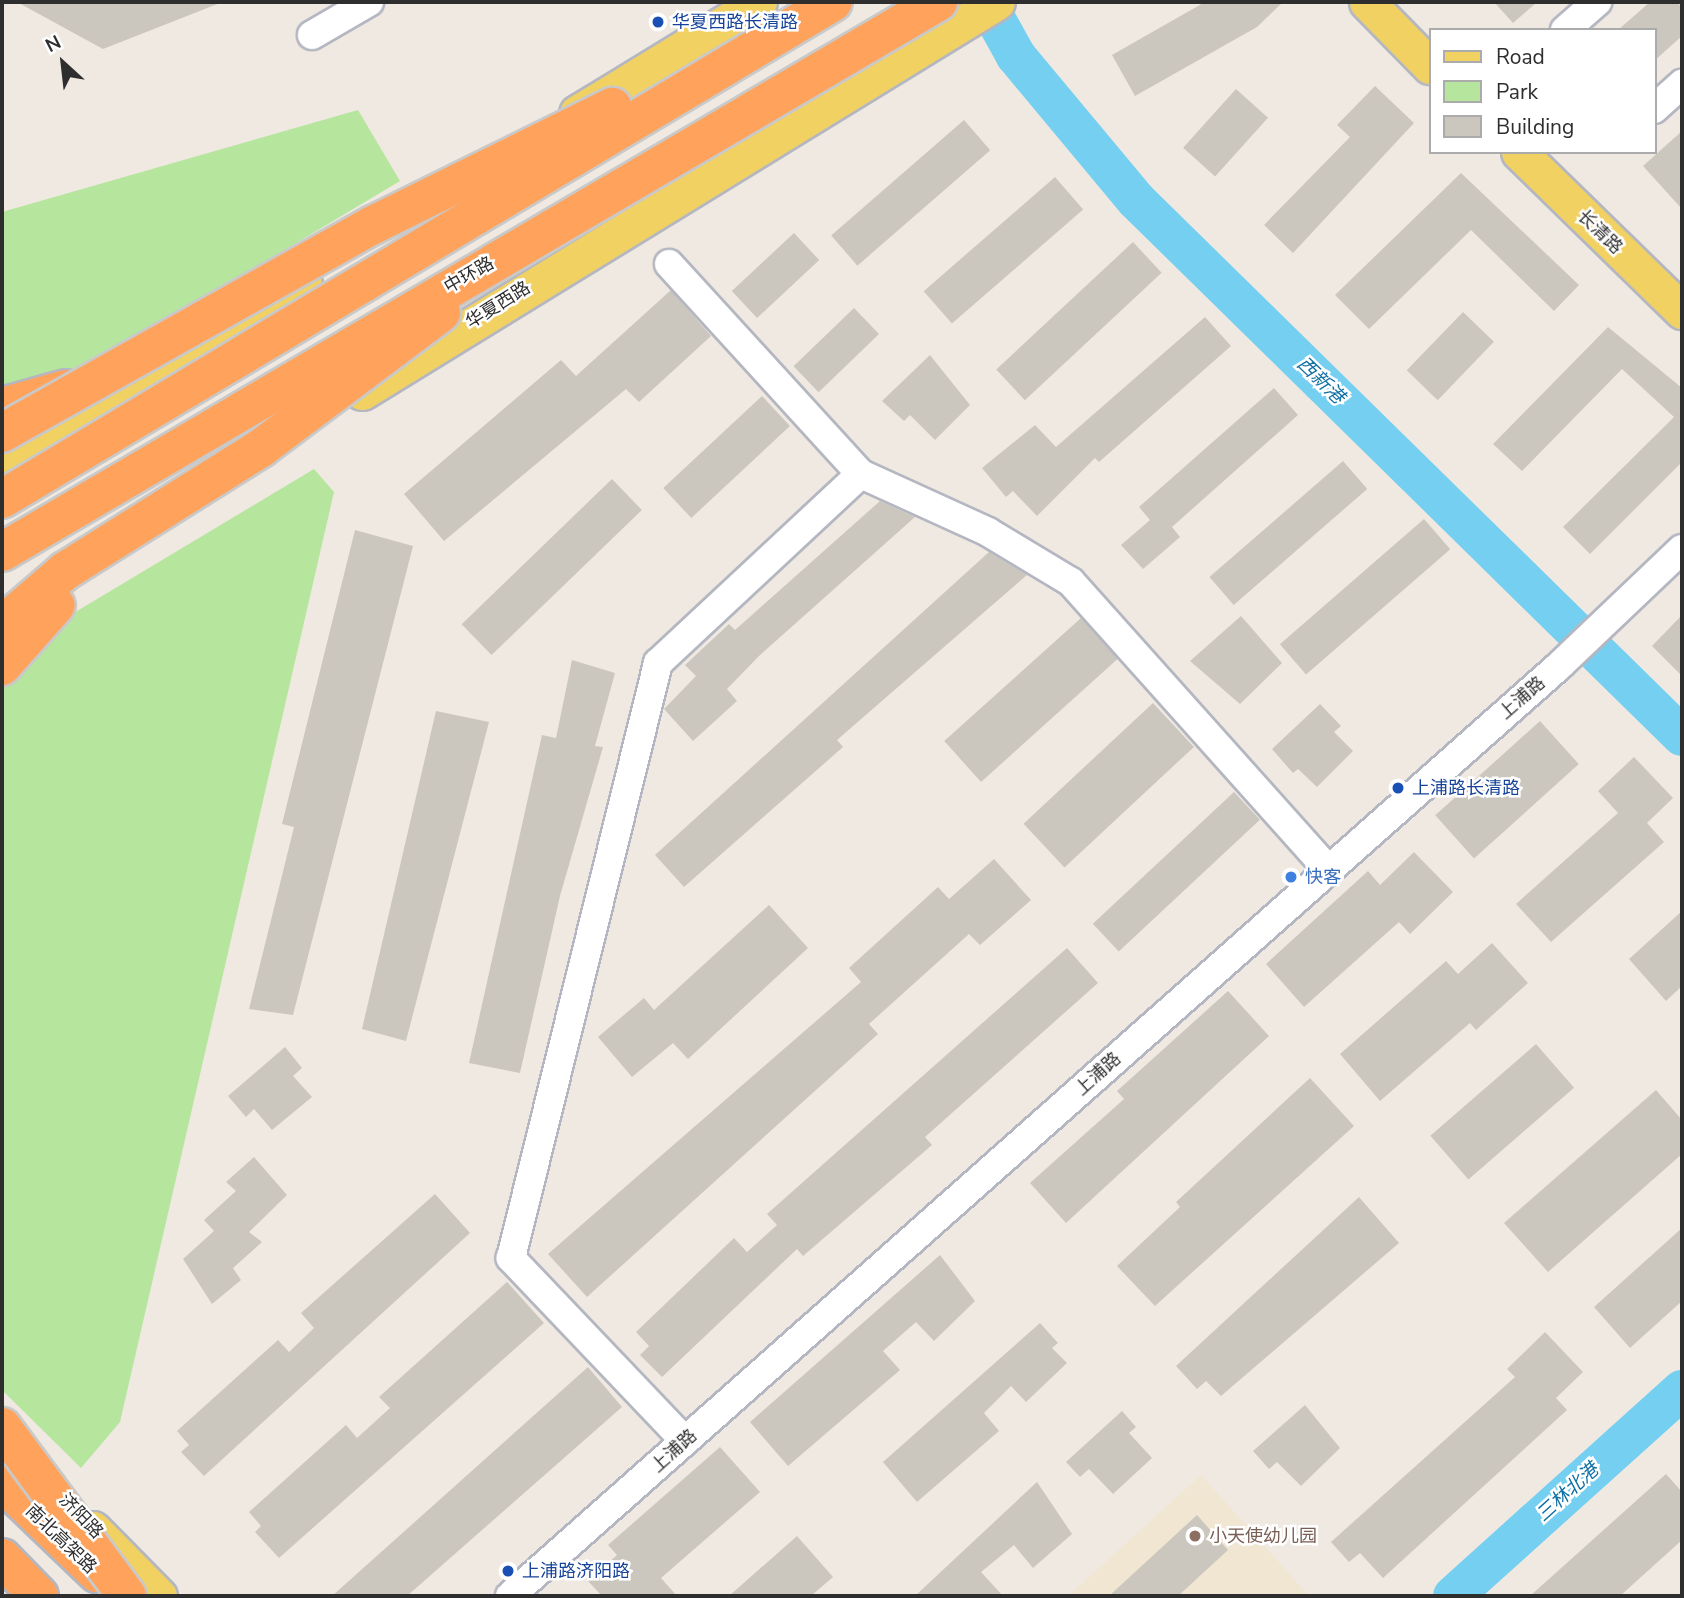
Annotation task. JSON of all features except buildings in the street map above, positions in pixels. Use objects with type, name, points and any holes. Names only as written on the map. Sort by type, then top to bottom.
[{"type":"highway","points":[[2,499],[833,2]]},
{"type":"highway","name":"中环路","points":[[2,552],[526,242],[945,15]]},
{"type":"highway","points":[[2,433],[105,379],[373,225],[793,25]]},
{"type":"highway","points":[[2,625],[65,571],[261,448],[388,357],[526,242]]},
{"type":"highway","points":[[2,407],[105,379]]},
{"type":"highway","points":[[2,666],[110,543]]},
{"type":"highway","points":[[2,1427],[127,1596]]},
{"type":"highway","name":"南北高架路","points":[[2,1482],[121,1596]]},
{"type":"highway","points":[[2,1558],[15,1590]]},
{"type":"main road","points":[[2,472],[759,2]]},
{"type":"main road","name":"华夏西路","points":[[2,614],[945,15],[997,2]]},
{"type":"main road","points":[[1367,2],[1428,64]]},
{"type":"main road","name":"长清路","points":[[1520,154],[1682,311]]},
{"type":"main road","name":"济阳路","points":[[2,1436],[159,1596]]},
{"type":"street","points":[[312,35],[369,2]]},
{"type":"street","points":[[1567,28],[1597,2]]},
{"type":"street","points":[[1656,107],[1682,84]]},
{"type":"street","points":[[668,264],[861,474],[988,533],[1071,582],[1328,869]]},
{"type":"street","points":[[685,1441],[511,1258],[658,663],[861,474]]},
{"type":"street","name":"上浦路","points":[[510,1596],[1560,665],[1682,549]]},
{"type":"shaded area","name":"小天使幼儿园","points":[[1201,1475],[1309,1596],[1068,1596]]},
{"type":"green space","points":[[358,110],[400,181],[2,419],[2,212]]},
{"type":"green space","points":[[314,469],[334,492],[120,1422],[81,1468],[2,1390],[2,656]]},
{"type":"waterway","name":"西新港","points":[[986,2],[1016,56],[1136,200],[1682,736]]},
{"type":"waterway","name":"三林北港","points":[[1453,1596],[1682,1390]]},
{"type":"place","name":"华夏西路长清路","points":[[658,22]]},
{"type":"place","name":"上浦路长清路","points":[[1398,788]]},
{"type":"place","name":"快客","points":[[1291,877]]},
{"type":"place","name":"小天使幼儿园","points":[[1195,1536]]},
{"type":"place","name":"上浦路济阳路","points":[[508,1571]]}]
